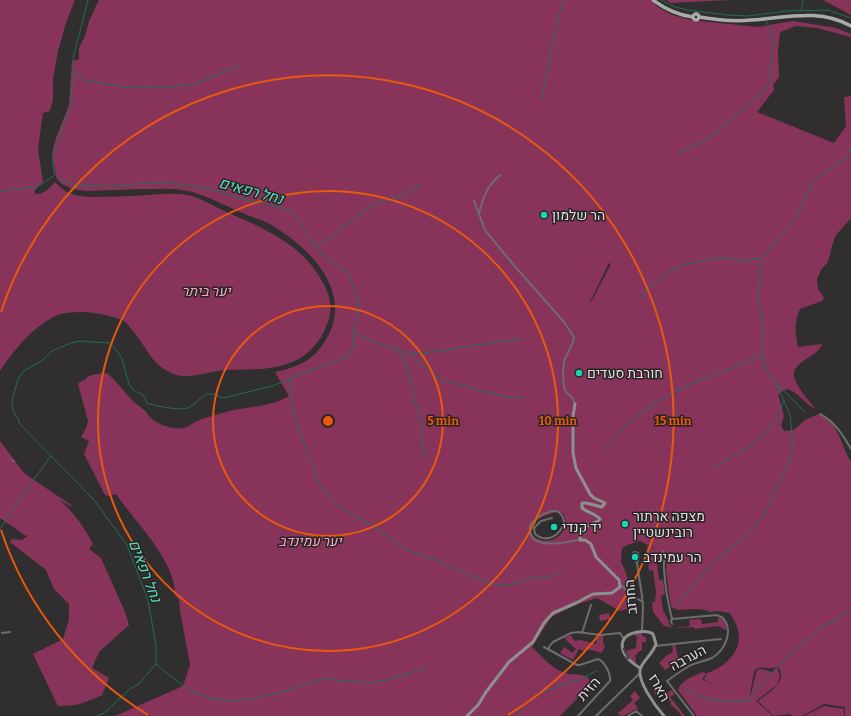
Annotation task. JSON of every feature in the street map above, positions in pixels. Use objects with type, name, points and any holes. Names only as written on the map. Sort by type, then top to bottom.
[{"type":"main road","points":[[653,0],[662,7],[678,14],[693,17],[696,20],[699,18],[731,21],[815,15],[830,17],[851,26]]},
{"type":"street","points":[[479,214],[484,196],[493,181],[500,175]]},
{"type":"street","points":[[474,201],[485,230],[564,322],[574,337],[564,361],[563,372],[564,387],[575,404],[573,437],[574,462],[590,494],[594,498],[604,503],[602,507],[586,503],[582,504],[582,508],[598,516],[600,519],[581,529],[580,540]]},
{"type":"street","points":[[820,414],[826,417],[838,428],[851,449]]},
{"type":"street","points":[[552,518],[538,523],[534,528],[535,534],[540,538],[544,538],[556,536],[560,533],[564,522],[563,516],[556,511],[547,512],[530,525],[530,533],[534,540],[551,544],[587,540],[591,544],[596,557],[617,576],[621,585],[643,602]]},
{"type":"street","points":[[663,551],[665,556],[664,567],[666,593],[672,619],[670,621],[672,624]]},
{"type":"street","name":"החרוב","points":[[637,563],[632,556],[635,552],[638,552],[639,556],[637,563],[643,602],[642,630]]},
{"type":"street","points":[[468,716],[478,705],[509,662],[533,642],[544,623],[553,613],[576,604],[593,594],[612,593],[619,589],[621,585]]},
{"type":"street","points":[[582,633],[591,605]]},
{"type":"street","name":"הערבה","points":[[672,619],[719,615],[725,619],[728,626],[727,640],[718,654],[688,667],[667,681],[694,716]]},
{"type":"street","points":[[642,630],[653,634],[656,642],[655,646],[640,668],[630,661],[625,654],[622,644],[624,639],[642,630]]},
{"type":"street","points":[[2,633],[10,632]]},
{"type":"street","points":[[549,650],[552,643],[566,635],[574,633],[599,635],[620,633],[624,639]]},
{"type":"street","points":[[655,646],[721,639]]},
{"type":"street","name":"הזית","points":[[544,647],[579,665],[594,660],[599,660],[604,663],[608,671],[610,678],[609,682],[578,716]]},
{"type":"street","name":"הארז","points":[[640,668],[639,674],[646,690],[664,716]]},
{"type":"street","points":[[596,716],[639,674]]},
{"type":"street","points":[[628,716],[636,712],[642,716]]},
{"type":"green space","name":"יער ביתר","points":[[0,0],[75,0],[66,23],[58,51],[53,79],[53,99],[50,111],[43,113],[38,149],[43,182],[35,190],[35,194],[44,192],[55,182],[62,189],[74,195],[84,197],[168,194],[187,195],[196,197],[277,237],[303,256],[313,267],[329,296],[330,315],[328,322],[321,337],[309,352],[297,360],[276,367],[226,370],[193,376],[180,376],[159,366],[124,321],[100,314],[72,312],[58,315],[41,325],[25,339],[0,371]]},
{"type":"green space","name":"יער עמינדב","points":[[99,0],[650,0],[670,14],[690,20],[758,27],[793,21],[836,28],[851,34],[851,37],[817,28],[796,26],[780,32],[778,51],[779,77],[773,85],[774,90],[757,112],[834,143],[846,126],[844,97],[851,96],[851,218],[836,235],[828,262],[821,270],[817,279],[818,289],[824,298],[822,301],[800,309],[796,323],[798,347],[822,344],[815,353],[799,364],[794,373],[799,387],[815,409],[791,390],[787,389],[778,394],[784,416],[781,426],[784,431],[794,430],[805,420],[819,414],[836,430],[851,462],[851,716],[845,716],[845,707],[824,704],[802,716],[793,716],[789,714],[774,716],[758,701],[776,687],[781,678],[781,672],[778,667],[762,667],[757,668],[754,672],[750,694],[748,696],[751,694],[758,669],[772,672],[777,668],[780,676],[777,685],[756,701],[773,716],[697,716],[678,690],[685,681],[703,672],[706,674],[702,679],[717,687],[704,679],[707,673],[727,662],[736,650],[739,635],[736,625],[730,613],[718,611],[710,612],[696,609],[678,610],[671,607],[666,571],[667,557],[664,552],[662,553],[662,562],[657,561],[659,580],[663,580],[665,594],[661,596],[663,610],[669,625],[674,628],[664,626],[653,612],[652,602],[655,602],[656,592],[653,570],[649,571],[647,546],[655,549],[640,541],[622,548],[621,562],[630,585],[627,609],[620,611],[597,598],[575,605],[551,617],[532,647],[558,670],[569,674],[588,677],[590,682],[589,686],[560,716],[115,716],[183,686],[190,665],[179,599],[175,596],[174,583],[169,569],[153,542],[116,494],[109,496],[105,495],[84,454],[89,441],[81,437],[88,421],[78,384],[87,377],[107,373],[153,420],[161,425],[171,428],[185,428],[199,420],[221,413],[260,406],[282,400],[289,396],[275,372],[301,364],[319,350],[329,334],[334,317],[334,300],[330,284],[310,255],[282,232],[268,223],[210,198],[184,190],[142,189],[87,191],[72,189],[62,184],[57,179],[52,158],[53,149],[69,105],[72,61],[79,59],[79,48],[85,36],[89,21]],"holes":[[[609,263],[611,264],[590,304],[591,300]],[[557,512],[563,513],[565,520],[565,527],[558,537],[546,541],[539,540],[533,536],[532,526],[534,523],[542,517]]]},
{"type":"green space","points":[[667,0],[733,0],[670,3]]},
{"type":"green space","points":[[823,0],[851,0],[851,15]]},
{"type":"green space","points":[[0,441],[24,473],[74,507],[58,499],[73,514],[90,538],[93,544],[89,549],[101,558],[125,612],[129,625],[99,652],[92,668],[109,678],[102,695],[86,702],[76,705],[58,706],[33,654],[63,639],[69,619],[69,604],[54,589],[46,570],[10,542],[12,539],[22,540],[30,534],[26,536],[0,518]]},
{"type":"green space","points":[[609,613],[610,619],[600,621],[599,615]]},
{"type":"green space","points":[[718,617],[724,620],[727,629],[725,630],[719,626],[694,629],[694,627],[675,628],[690,626],[689,620],[701,619],[702,624],[718,622]]},
{"type":"green space","points":[[642,631],[642,636],[646,637],[646,642],[642,642],[642,650],[635,656],[636,664],[629,658],[626,651],[636,648],[637,637],[634,635]]},
{"type":"green space","points":[[571,635],[574,641],[580,640],[596,644],[597,636],[603,636],[603,644],[605,646],[602,653],[587,649],[586,652],[579,649],[573,660],[560,653],[564,647],[573,653],[576,649],[564,638]]},
{"type":"green space","points":[[672,645],[675,645],[679,661],[665,670],[659,663],[673,652]]},
{"type":"green space","points":[[660,684],[667,693],[672,690],[675,694],[670,697],[685,716],[682,716],[670,704],[671,702],[662,691],[655,695],[654,691]]},
{"type":"green space","points":[[635,691],[640,698],[634,703],[638,709],[621,716],[618,713],[633,700],[630,696]]},
{"type":"green space","points":[[824,706],[844,709],[844,716],[804,716]]},
{"type":"waterway","name":"נחל רפאים","points":[[0,192],[13,189],[37,187],[55,175],[53,167],[53,154],[70,107],[74,72],[73,58],[88,0]]},
{"type":"waterway","points":[[542,98],[563,0]]},
{"type":"waterway","points":[[661,0],[675,7],[687,10],[728,15],[747,16],[787,11],[828,10],[851,18]]},
{"type":"waterway","points":[[801,11],[803,0]]},
{"type":"waterway","points":[[678,153],[706,140],[715,133],[761,94],[770,81],[773,41],[769,26],[765,21]]},
{"type":"waterway","points":[[74,72],[84,80],[118,86],[146,88],[193,85],[240,65]]},
{"type":"waterway","points":[[805,412],[776,383],[765,368],[762,353],[763,335],[758,298],[762,258],[796,218],[812,184],[819,176],[847,156],[851,150]]},
{"type":"waterway","points":[[58,178],[68,183],[84,185],[115,186],[161,182],[195,186],[293,212],[318,251],[349,274],[357,296],[359,312],[353,332],[354,346],[348,356],[272,386],[223,398],[213,394],[206,394],[190,407],[185,409],[168,408],[147,403],[143,395],[133,390],[129,384],[122,359],[110,343],[80,341],[71,343],[52,351],[43,360],[24,371],[18,379],[12,401],[13,411],[19,420],[18,422],[94,500],[127,545],[148,600],[156,646],[156,664],[139,684],[130,689],[104,713],[97,716]]},
{"type":"waterway","points":[[314,245],[325,242],[364,211],[381,201],[397,197],[421,186]]},
{"type":"waterway","points":[[641,298],[648,288],[669,272],[684,265],[716,258],[728,258],[744,261],[761,258]]},
{"type":"waterway","points":[[353,332],[375,343],[410,354],[432,373],[446,382],[468,386],[506,397],[524,398]]},
{"type":"waterway","points":[[411,354],[521,339]]},
{"type":"waterway","points":[[398,350],[407,367],[421,425],[425,459]]},
{"type":"waterway","points":[[606,449],[631,421],[662,399],[696,382],[749,361],[761,354]]},
{"type":"waterway","points":[[290,378],[292,404],[297,425],[316,477],[325,493],[343,509],[372,525],[407,550],[436,560],[483,581],[495,584],[510,585],[532,578],[545,578],[561,573]]},
{"type":"waterway","points":[[676,604],[711,565],[748,534],[764,515],[782,477],[791,457],[793,444],[790,415],[777,385]]},
{"type":"waterway","points":[[712,469],[755,443],[767,432],[777,417],[784,401]]},
{"type":"waterway","points":[[0,529],[51,456]]},
{"type":"waterway","points":[[683,688],[712,699],[725,701],[748,701],[760,685],[789,655],[826,624],[837,620],[851,607]]},
{"type":"waterway","points":[[156,664],[192,691],[208,698],[219,700],[242,700],[264,697],[320,680],[378,682],[428,667]]},
{"type":"waterway","points":[[518,716],[521,706],[543,692],[578,680],[596,671]]},
{"type":"place","name":"הר שלמון","points":[[544,215]]},
{"type":"place","name":"חורבת סעדים","points":[[579,373]]},
{"type":"place","name":"מצפה ארתור רובינשטיין","points":[[625,524]]},
{"type":"place","name":"יד קנדי","points":[[554,527]]},
{"type":"place","name":"הר עמינדב","points":[[635,557]]}]
